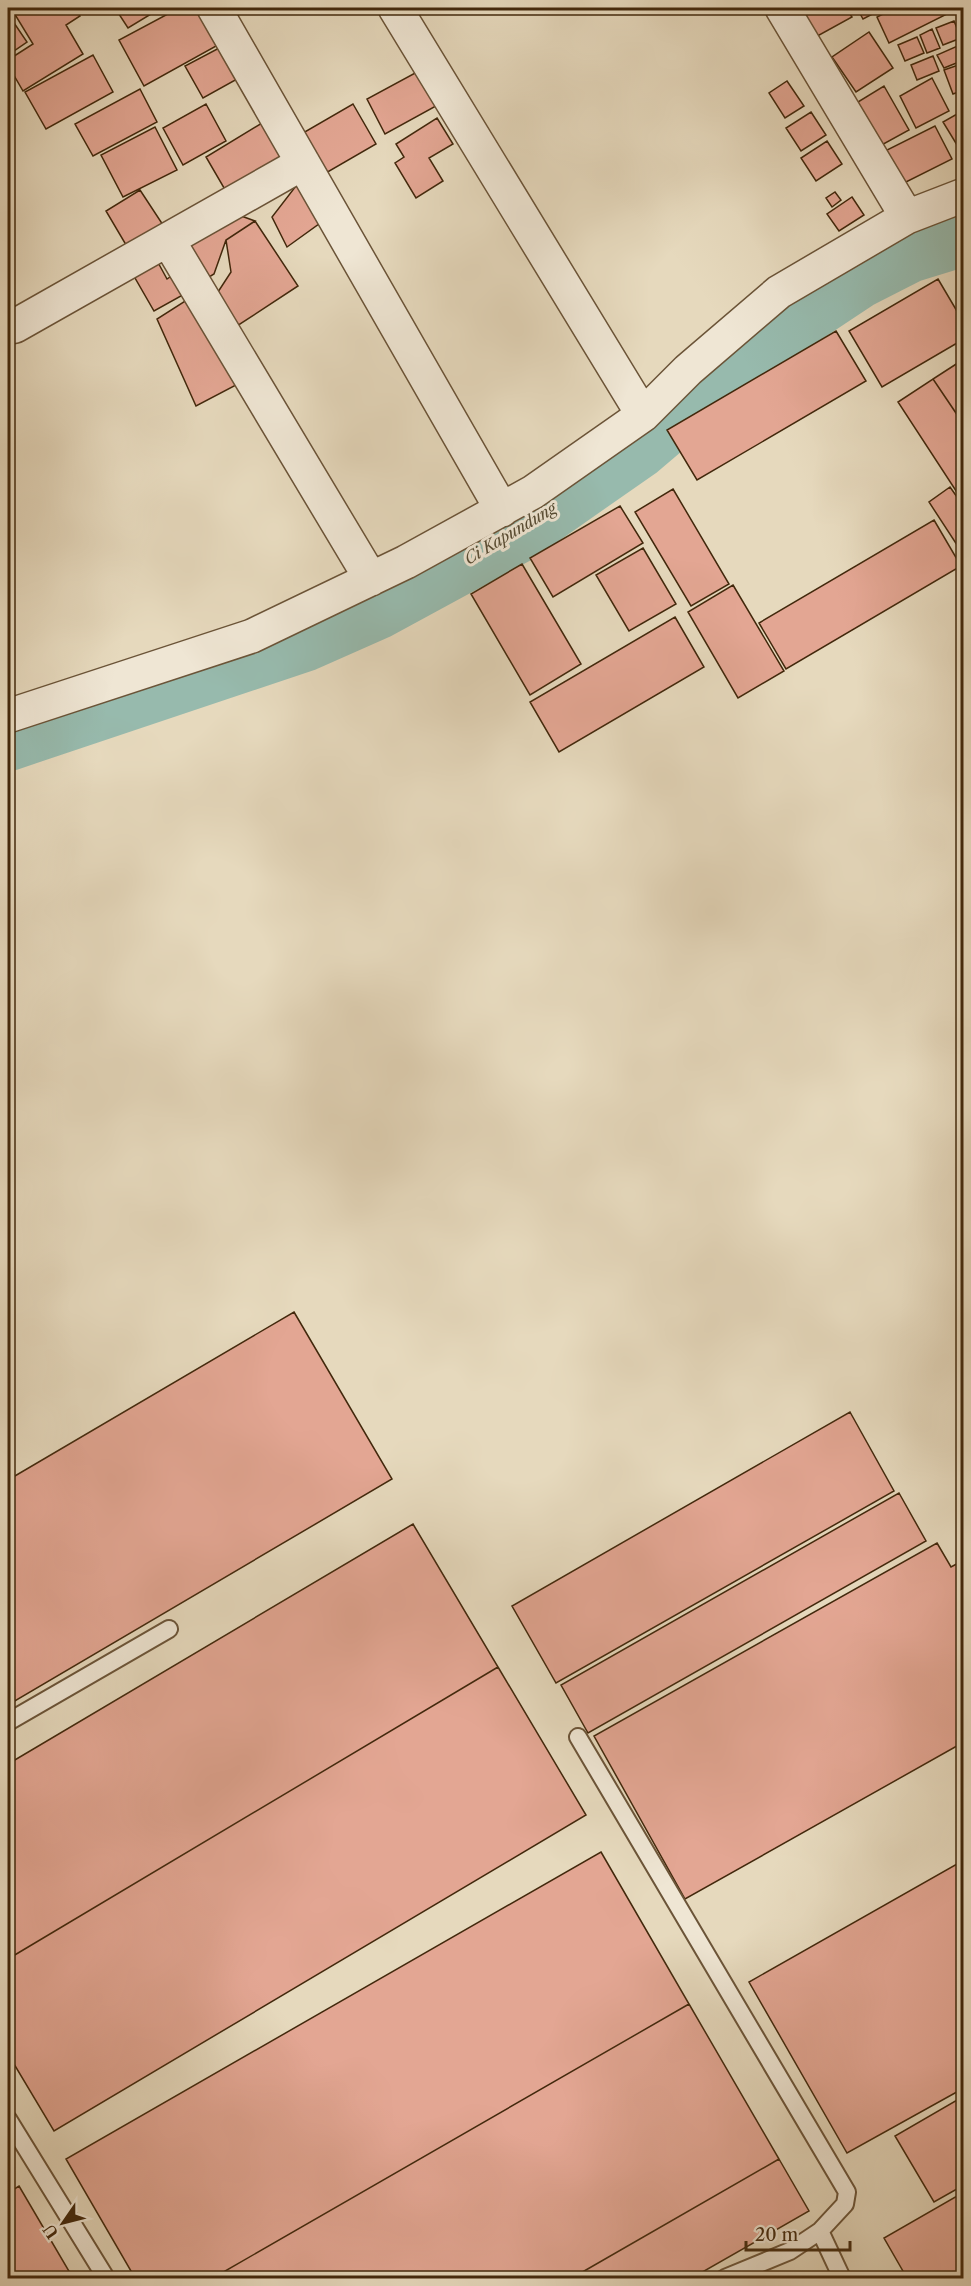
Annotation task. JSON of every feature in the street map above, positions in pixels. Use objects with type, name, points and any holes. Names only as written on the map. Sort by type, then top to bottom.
[{"type":"street","points":[[214,8],[502,510]]},
{"type":"street","points":[[395,8],[643,415]]},
{"type":"street","points":[[792,12],[907,217]]},
{"type":"street","points":[[8,323],[10,327],[15,326],[303,163]]},
{"type":"street","points":[[8,716],[252,636],[370,579],[502,510],[533,492],[643,415],[688,370],[779,292],[907,217],[963,195]]},
{"type":"street","points":[[168,240],[370,579]]},
{"type":"lane","points":[[8,1722],[169,1629]]},
{"type":"lane","points":[[578,1737],[847,2192],[845,2204],[819,2231],[790,2252],[725,2278]]},
{"type":"lane","points":[[8,2119],[106,2278]]},
{"type":"lane","points":[[819,2231],[842,2278]]},
{"type":"building","points":[[11,8],[75,8],[80,16],[66,25],[83,54],[23,91],[8,65],[8,60],[33,44]]},
{"type":"building","points":[[115,8],[161,8],[128,28]]},
{"type":"building","points":[[179,8],[198,8],[218,45],[144,86],[119,40]]},
{"type":"building","points":[[819,8],[846,8],[852,17],[812,39],[800,18]]},
{"type":"building","points":[[857,8],[884,8],[863,19]]},
{"type":"building","points":[[895,8],[946,8],[949,13],[889,43],[877,17]]},
{"type":"building","points":[[8,14],[27,42],[8,55]]},
{"type":"building","points":[[954,21],[961,38],[943,45],[936,28]]},
{"type":"building","points":[[932,29],[940,48],[927,53],[920,35]]},
{"type":"building","points":[[869,32],[893,68],[856,92],[832,57]]},
{"type":"building","points":[[917,37],[924,53],[905,61],[898,45]]},
{"type":"building","points":[[962,44],[964,60],[944,68],[937,55]]},
{"type":"building","points":[[221,47],[239,78],[203,98],[185,66]]},
{"type":"building","points":[[93,55],[113,92],[46,129],[25,92]]},
{"type":"building","points":[[933,56],[939,71],[917,80],[911,65]]},
{"type":"building","points":[[964,63],[964,90],[953,94],[944,70]]},
{"type":"building","points":[[417,72],[436,106],[385,134],[367,99]]},
{"type":"building","points":[[932,78],[949,111],[916,128],[900,96]]},
{"type":"building","points":[[787,81],[804,106],[785,118],[769,93]]},
{"type":"building","points":[[884,86],[909,130],[878,147],[853,105]]},
{"type":"building","points":[[140,89],[157,122],[93,156],[75,124]]},
{"type":"building","points":[[206,104],[226,141],[183,165],[163,128]]},
{"type":"building","points":[[353,104],[376,144],[319,177],[296,137]]},
{"type":"building","points":[[964,110],[964,141],[957,145],[943,122]]},
{"type":"building","points":[[811,112],[826,135],[801,151],[786,128]]},
{"type":"building","points":[[272,117],[297,160],[231,200],[206,157]]},
{"type":"building","points":[[437,118],[453,144],[429,158],[443,181],[416,198],[395,163],[404,157],[396,144]]},
{"type":"building","points":[[935,126],[952,159],[902,184],[885,151]]},
{"type":"building","points":[[155,127],[177,170],[123,197],[101,155]]},
{"type":"building","points":[[827,141],[842,164],[816,181],[801,158]]},
{"type":"building","points":[[299,182],[323,221],[287,247],[272,217]]},
{"type":"building","points":[[140,190],[165,228],[129,250],[106,211]]},
{"type":"building","points":[[835,192],[841,200],[832,207],[826,198]]},
{"type":"building","points":[[852,197],[864,215],[839,231],[827,214]]},
{"type":"building","points":[[233,213],[255,221],[226,240],[214,274],[201,282],[181,239]]},
{"type":"building","points":[[255,221],[298,286],[237,326],[216,295],[231,272],[226,240]]},
{"type":"building","points":[[155,257],[167,279],[179,271],[190,291],[154,311],[131,271]]},
{"type":"building","points":[[938,279],[964,323],[964,339],[882,387],[849,331]]},
{"type":"building","points":[[193,296],[238,384],[196,406],[157,319]]},
{"type":"building","points":[[836,331],[866,381],[697,480],[667,430]]},
{"type":"building","points":[[964,359],[964,408],[956,413],[933,379]]},
{"type":"building","points":[[933,379],[964,425],[964,499],[962,500],[898,402]]},
{"type":"building","points":[[950,487],[964,507],[964,545],[959,548],[929,502]]},
{"type":"building","points":[[673,489],[729,584],[691,606],[635,512]]},
{"type":"building","points":[[620,506],[643,543],[553,597],[530,558]]},
{"type":"building","points":[[934,520],[961,566],[786,669],[759,623]]},
{"type":"building","points":[[643,548],[676,604],[629,631],[596,575]]},
{"type":"building","points":[[522,564],[581,664],[530,695],[471,594]]},
{"type":"building","points":[[733,585],[784,671],[738,698],[688,612]]},
{"type":"building","points":[[675,617],[704,667],[559,752],[530,702]]},
{"type":"building","points":[[294,1312],[392,1479],[8,1705],[8,1480]]},
{"type":"building","points":[[850,1412],[894,1491],[556,1683],[512,1606]]},
{"type":"building","points":[[899,1493],[926,1541],[588,1733],[561,1685]]},
{"type":"building","points":[[413,1524],[498,1667],[8,1959],[8,1764]]},
{"type":"building","points":[[937,1543],[951,1567],[964,1560],[964,1742],[685,1899],[594,1736]]},
{"type":"building","points":[[498,1667],[586,1815],[54,2131],[8,2054],[8,1959]]},
{"type":"building","points":[[601,1852],[689,2004],[213,2278],[135,2278],[66,2159]]},
{"type":"building","points":[[964,1860],[964,2088],[847,2153],[749,1982]]},
{"type":"building","points":[[689,2004],[779,2159],[572,2278],[213,2278]]},
{"type":"building","points":[[964,2096],[964,2185],[934,2202],[895,2136]]},
{"type":"building","points":[[779,2159],[809,2211],[692,2278],[572,2278]]},
{"type":"building","points":[[19,2186],[73,2278],[8,2278],[8,2193]]},
{"type":"building","points":[[964,2192],[964,2278],[907,2278],[884,2238]]},
{"type":"waterway","name":"Ci Kapundung","points":[[8,740],[306,640],[376,609],[516,533],[639,447],[766,339],[858,278],[909,252],[964,235]]}]
